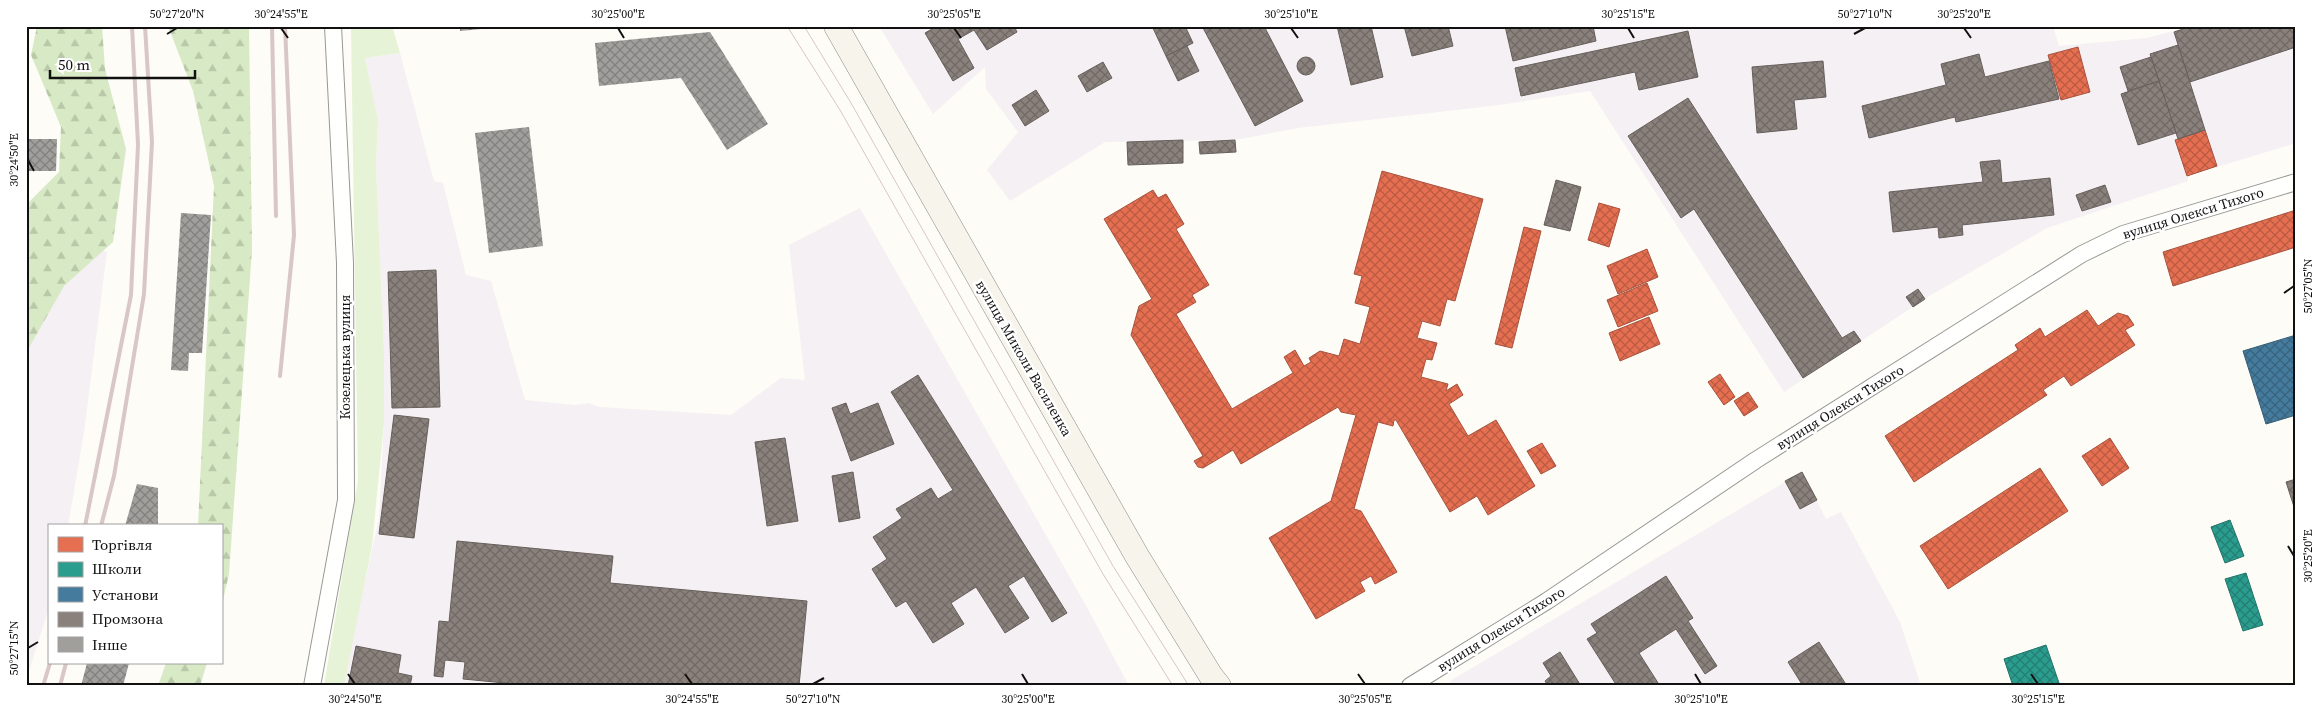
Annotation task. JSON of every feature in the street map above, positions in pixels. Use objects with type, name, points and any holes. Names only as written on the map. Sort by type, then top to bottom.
[{"type":"main road","name":"вулиця Миколи Василенка","points":[[836,26],[1132,548],[1211,676],[1220,686]]},
{"type":"street","name":"Козелецька вулиця","points":[[312,686],[346,500],[344,263],[333,26]]},
{"type":"street","name":"вулиця Олекси Тихого","points":[[1410,686],[1547,601],[1756,460],[2082,254],[2123,234],[2296,182]]},
{"type":"shaded area","points":[[879,26],[2053,26],[2059,46],[2147,38],[2192,26],[2296,26],[2296,143],[2187,176],[2188,181],[2047,228],[1931,295],[1784,392],[1590,91],[1500,105],[1298,128],[1235,140],[1105,142],[1010,201],[987,170],[1018,132],[986,89],[985,67],[933,114]]},
{"type":"shaded area","points":[[400,53],[434,181],[443,183],[466,275],[491,281],[525,400],[575,405],[589,403],[599,407],[731,415],[781,378],[805,380],[789,245],[860,208],[1088,609],[1129,686],[342,686],[379,518],[384,423],[384,351],[376,166],[378,120],[365,58]]},
{"type":"shaded area","points":[[85,243],[107,252],[84,432],[68,524],[48,524],[48,611],[26,680],[26,286]]},
{"type":"shaded area","points":[[1802,472],[1826,519],[1841,512],[1900,622],[1921,686],[1452,686],[1450,681]]},
{"type":"green space","points":[[37,26],[102,26],[105,69],[126,149],[113,242],[64,286],[26,353],[26,205],[59,172],[61,127],[31,55]]},
{"type":"green space","points":[[168,26],[249,26],[252,250],[229,574],[222,605],[222,524],[198,524],[214,186],[193,91]]},
{"type":"green space","points":[[351,26],[392,26],[400,53],[365,58],[378,120],[376,166],[384,351],[384,423],[372,546],[344,686],[324,686],[358,480]]},
{"type":"green space","points":[[166,664],[207,664],[200,686],[158,686]]},
{"type":"building: Торгівля","points":[[2078,47],[2090,92],[2061,100],[2048,55]]},
{"type":"building: Торгівля","points":[[2205,130],[2217,166],[2187,176],[2175,140]]},
{"type":"building: Торгівля","points":[[1382,171],[1483,199],[1455,301],[1447,299],[1440,326],[1422,321],[1417,338],[1437,343],[1432,360],[1426,359],[1421,377],[1448,384],[1446,391],[1457,384],[1463,395],[1449,404],[1468,436],[1496,420],[1535,486],[1488,515],[1477,496],[1450,512],[1396,420],[1394,420],[1393,426],[1378,422],[1354,509],[1361,511],[1397,572],[1375,584],[1371,576],[1360,582],[1365,591],[1316,619],[1269,538],[1331,501],[1356,415],[1341,412],[1338,407],[1241,464],[1233,450],[1203,468],[1198,467],[1194,461],[1203,456],[1131,335],[1139,306],[1152,299],[1104,219],[1153,190],[1158,198],[1166,194],[1184,224],[1176,229],[1209,285],[1192,295],[1196,302],[1176,314],[1232,409],[1293,373],[1284,357],[1295,350],[1304,366],[1311,362],[1309,358],[1320,351],[1339,356],[1344,339],[1360,344],[1370,307],[1355,303],[1362,276],[1354,274]]},
{"type":"building: Торгівля","points":[[1599,203],[1620,209],[1609,247],[1588,240]]},
{"type":"building: Торгівля","points":[[2296,210],[2296,247],[2173,286],[2163,252]]},
{"type":"building: Торгівля","points":[[1524,227],[1541,231],[1512,348],[1495,344]]},
{"type":"building: Торгівля","points":[[1647,249],[1658,277],[1618,294],[1607,266]]},
{"type":"building: Торгівля","points":[[1647,283],[1658,311],[1618,327],[1607,300]]},
{"type":"building: Торгівля","points":[[2087,310],[2098,326],[2118,313],[2128,316],[2134,325],[2125,330],[2135,345],[2071,386],[2064,376],[2043,390],[2047,395],[1914,482],[1885,436],[2018,350],[2015,345],[2040,328],[2045,337]]},
{"type":"building: Торгівля","points":[[1649,317],[1660,344],[1620,361],[1609,333]]},
{"type":"building: Торгівля","points":[[1720,374],[1735,397],[1724,405],[1708,382]]},
{"type":"building: Торгівля","points":[[1748,392],[1758,407],[1744,416],[1734,401]]},
{"type":"building: Торгівля","points":[[2110,438],[2129,468],[2102,486],[2082,456]]},
{"type":"building: Торгівля","points":[[1542,443],[1556,466],[1541,474],[1527,451]]},
{"type":"building: Торгівля","points":[[2040,468],[2068,511],[1948,589],[1920,546]]},
{"type":"building: Школи","points":[[2230,520],[2244,556],[2225,563],[2211,527]]},
{"type":"building: Школи","points":[[2246,573],[2263,625],[2243,631],[2225,579]]},
{"type":"building: Школи","points":[[2046,645],[2060,686],[2013,686],[2004,659]]},
{"type":"building: Установи","points":[[2296,335],[2296,415],[2266,424],[2243,351]]},
{"type":"building: Промзона","points":[[937,26],[1014,26],[1017,32],[987,50],[974,30],[958,39],[974,68],[953,81],[925,33]]},
{"type":"building: Промзона","points":[[1152,26],[1185,26],[1193,43],[1166,56]]},
{"type":"building: Промзона","points":[[1202,26],[1264,26],[1303,101],[1255,126]]},
{"type":"building: Промзона","points":[[1337,26],[1371,26],[1383,77],[1351,85]]},
{"type":"building: Промзона","points":[[1404,26],[1448,26],[1453,46],[1412,56]]},
{"type":"building: Промзона","points":[[1505,26],[1593,26],[1596,41],[1513,61]]},
{"type":"building: Промзона","points":[[2192,26],[2296,26],[2296,47],[2190,82],[2174,32]]},
{"type":"building: Промзона","points":[[1688,31],[1698,77],[1639,90],[1635,72],[1521,96],[1515,68]]},
{"type":"building: Промзона","points":[[2178,45],[2205,130],[2178,139],[2150,54]]},
{"type":"building: Промзона","points":[[1187,46],[1199,71],[1178,81],[1166,56]]},
{"type":"building: Промзона","points":[[1979,54],[1985,77],[2049,61],[2059,99],[1956,122],[1955,117],[1869,138],[1862,106],[1946,85],[1941,64]]},
{"type":"building: Промзона","points":[[1302,57],[1310,57],[1315,62],[1313,73],[1302,75],[1297,70],[1297,62]]},
{"type":"building: Промзона","points":[[2151,57],[2159,81],[2128,91],[2120,67]]},
{"type":"building: Промзона","points":[[1823,61],[1826,97],[1794,100],[1797,129],[1757,133],[1752,67]]},
{"type":"building: Промзона","points":[[1103,62],[1112,78],[1087,92],[1078,76]]},
{"type":"building: Промзона","points":[[2159,81],[2176,133],[2138,145],[2121,94]]},
{"type":"building: Промзона","points":[[1036,90],[1049,111],[1025,126],[1012,105]]},
{"type":"building: Промзона","points":[[1688,98],[1842,338],[1854,331],[1861,341],[1803,378],[1694,209],[1681,218],[1628,136]]},
{"type":"building: Промзона","points":[[1183,140],[1183,163],[1128,165],[1127,142]]},
{"type":"building: Промзона","points":[[1235,140],[1236,152],[1200,154],[1199,142]]},
{"type":"building: Промзона","points":[[2000,160],[2002,183],[2050,178],[2054,215],[1962,225],[1963,235],[1939,238],[1938,227],[1893,232],[1889,192],[1983,182],[1980,162]]},
{"type":"building: Промзона","points":[[1556,180],[1581,187],[1570,231],[1544,225]]},
{"type":"building: Промзона","points":[[2105,185],[2111,202],[2082,211],[2076,195]]},
{"type":"building: Промзона","points":[[436,270],[440,407],[392,408],[388,272]]},
{"type":"building: Промзона","points":[[1918,289],[1925,299],[1913,307],[1906,297]]},
{"type":"building: Промзона","points":[[918,375],[1067,613],[1052,622],[1024,576],[1008,586],[1029,618],[1005,633],[976,587],[951,603],[964,624],[933,643],[906,601],[896,607],[872,569],[887,559],[873,537],[902,518],[896,509],[931,488],[938,499],[953,490],[891,392]]},
{"type":"building: Промзона","points":[[846,403],[850,414],[878,403],[894,444],[851,461],[832,408]]},
{"type":"building: Промзона","points":[[394,415],[429,419],[414,538],[379,534]]},
{"type":"building: Промзона","points":[[785,438],[798,521],[767,526],[755,442]]},
{"type":"building: Промзона","points":[[853,472],[860,518],[839,522],[832,476]]},
{"type":"building: Промзона","points":[[1802,472],[1817,500],[1800,509],[1785,481]]},
{"type":"building: Промзона","points":[[2296,479],[2296,513],[2286,482]]},
{"type":"building: Промзона","points":[[457,541],[613,556],[610,583],[807,601],[799,686],[536,686],[463,679],[465,662],[445,660],[443,677],[434,676],[439,621],[449,622]]},
{"type":"building: Промзона","points":[[1666,576],[1693,618],[1688,621],[1717,666],[1705,674],[1676,629],[1639,653],[1660,686],[1617,686],[1587,639],[1597,633],[1591,624]]},
{"type":"building: Промзона","points":[[1819,642],[1847,686],[1803,686],[1788,662]]},
{"type":"building: Промзона","points":[[356,646],[401,655],[398,673],[412,676],[410,686],[348,686]]},
{"type":"building: Промзона","points":[[1560,652],[1581,686],[1548,686],[1545,681],[1551,676],[1543,663]]},
{"type":"building: Інше","points":[[460,26],[492,26],[492,28],[460,31]]},
{"type":"building: Інше","points":[[710,32],[768,124],[727,150],[681,78],[599,86],[595,43]]},
{"type":"building: Інше","points":[[529,127],[543,246],[489,253],[475,133]]},
{"type":"building: Інше","points":[[29,139],[57,139],[56,171],[29,171]]},
{"type":"building: Інше","points":[[181,213],[211,215],[202,353],[189,353],[188,371],[171,370]]},
{"type":"building: Інше","points":[[137,484],[158,488],[158,524],[126,524]]},
{"type":"building: Інше","points":[[87,664],[129,664],[123,686],[81,686]]},
{"type":"tram line","points":[[787,26],[840,110],[1103,574],[1173,686]]},
{"type":"tram line","points":[[804,26],[851,103],[1113,566],[1189,686]]},
{"type":"railway","points":[[85,524],[131,295],[138,145],[132,26]]},
{"type":"railway","points":[[102,524],[114,476],[144,294],[152,142],[145,26]]},
{"type":"railway","points":[[272,26],[276,216]]},
{"type":"railway","points":[[280,376],[294,235],[285,26]]},
{"type":"railway","points":[[43,686],[50,664]]},
{"type":"railway","points":[[60,686],[66,664]]}]
